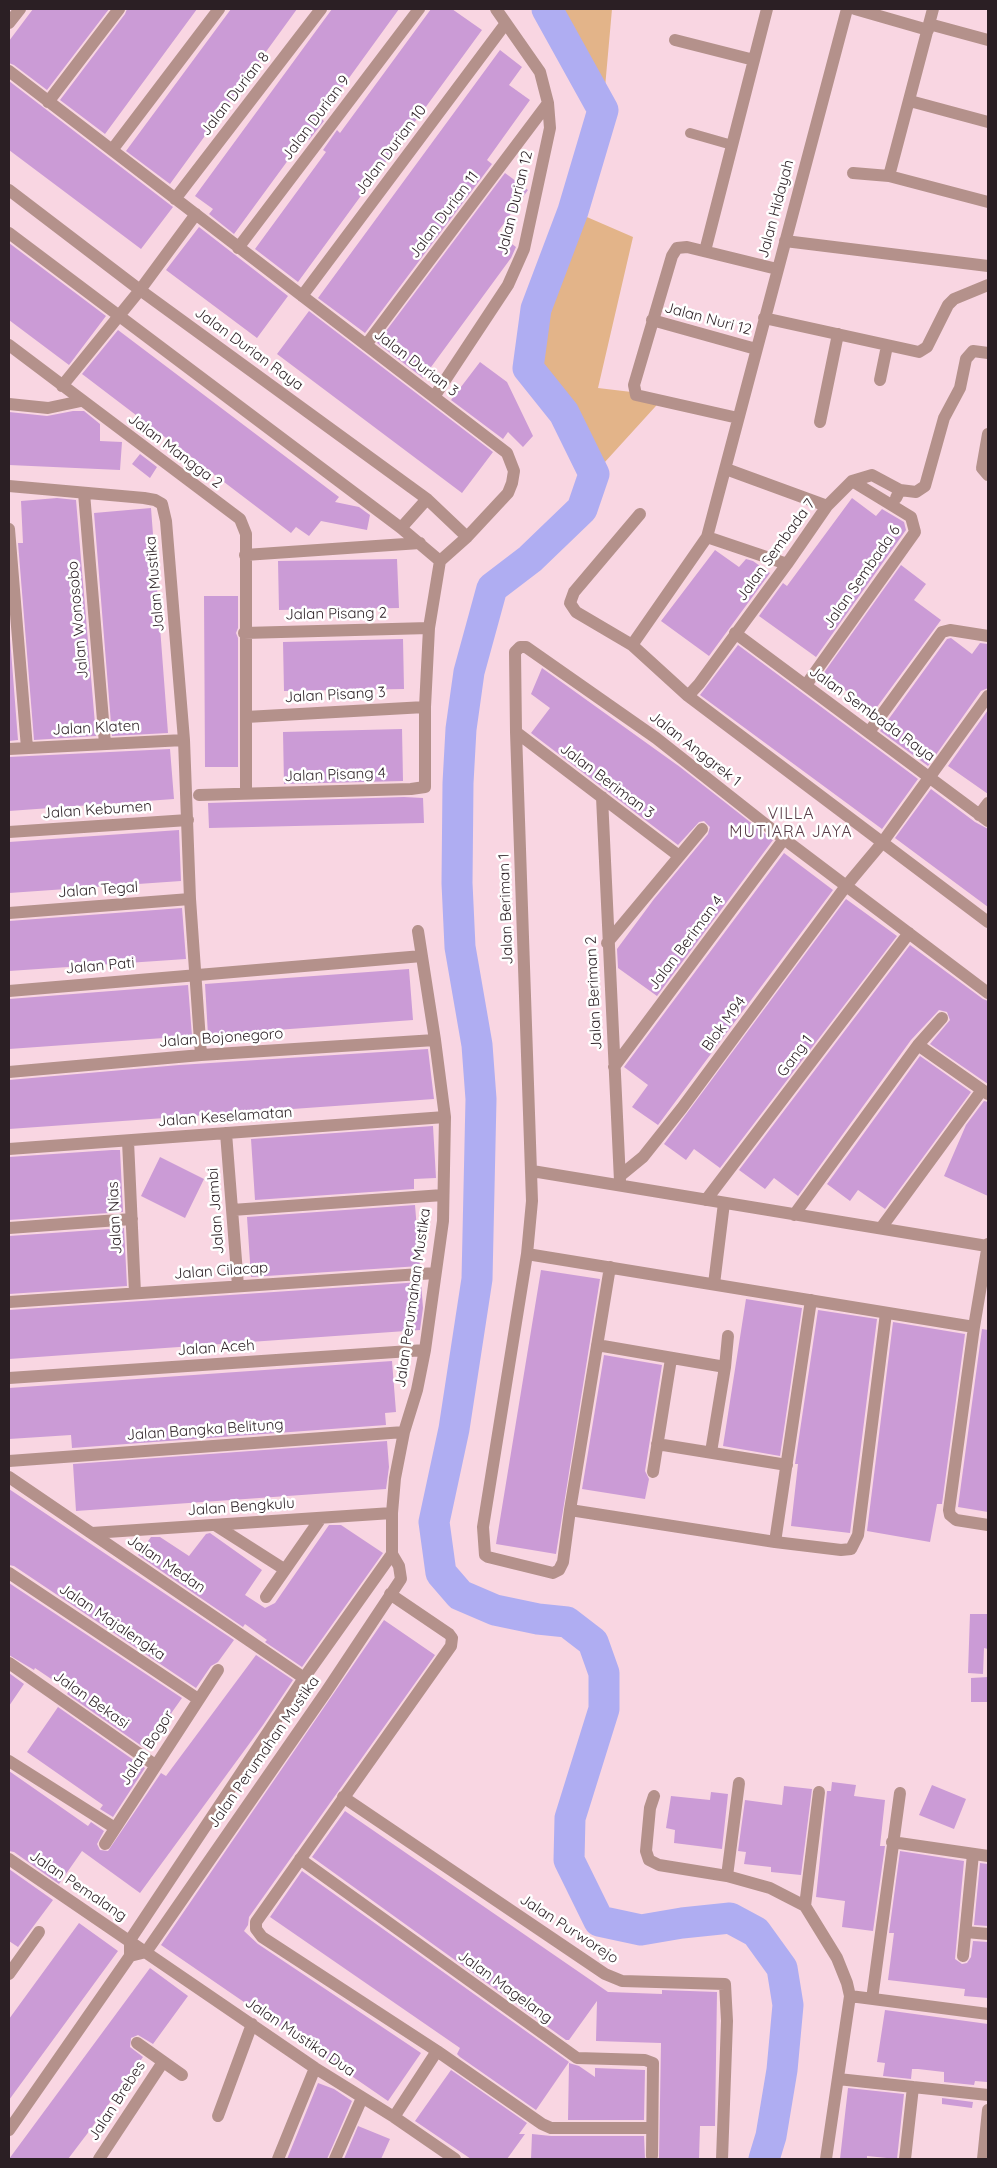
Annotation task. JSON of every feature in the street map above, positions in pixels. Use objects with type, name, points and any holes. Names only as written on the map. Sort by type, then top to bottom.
[{"type":"street","points":[[9,23],[20,9]]},
{"type":"street","points":[[48,102],[119,9]]},
{"type":"street","points":[[112,150],[219,9]]},
{"type":"street","name":"Jalan Durian 8","points":[[175,199],[321,9]]},
{"type":"street","name":"Jalan Durian 9","points":[[238,248],[418,9]]},
{"type":"street","name":"Jalan Durian 12","points":[[434,397],[508,285],[524,249],[550,128],[548,103],[540,72],[496,9]]},
{"type":"street","points":[[704,251],[768,9]]},
{"type":"street","name":"Jalan Hidayah","points":[[632,644],[707,537],[847,9]]},
{"type":"street","points":[[855,9],[988,40]]},
{"type":"street","points":[[889,176],[933,9]]},
{"type":"street","name":"Jalan Durian 10","points":[[302,296],[506,23]]},
{"type":"street","points":[[675,40],[754,60]]},
{"type":"street","name":"Jalan Durian 3","points":[[9,71],[507,453],[514,471],[508,493],[467,537],[440,561]]},
{"type":"street","points":[[910,101],[988,122]]},
{"type":"street","name":"Jalan Durian 11","points":[[366,345],[548,103]]},
{"type":"street","points":[[853,173],[889,176],[988,202]]},
{"type":"street","name":"Jalan Durian Raya","points":[[9,190],[140,290],[427,499],[467,537]]},
{"type":"street","points":[[62,386],[140,290],[196,214]]},
{"type":"street","points":[[9,232],[401,528],[440,561],[429,628],[425,706]]},
{"type":"street","points":[[785,241],[988,266]]},
{"type":"street","points":[[738,418],[636,395],[634,385],[672,256],[677,248],[686,247],[777,269]]},
{"type":"street","points":[[764,318],[919,352],[924,350],[948,305],[954,299],[988,285]]},
{"type":"street","name":"Jalan Nuri 12","points":[[652,320],[756,349]]},
{"type":"street","points":[[820,422],[838,334]]},
{"type":"street","name":"Jalan Mangga 2","points":[[9,345],[240,519],[246,534],[244,633],[246,793]]},
{"type":"street","points":[[880,380],[887,346]]},
{"type":"street","points":[[852,481],[872,475],[900,490],[916,492],[925,486],[944,418],[960,388],[966,359],[973,351],[988,353]]},
{"type":"street","points":[[9,404],[48,408],[81,401]]},
{"type":"street","points":[[988,434],[982,468],[988,475]]},
{"type":"street","points":[[726,469],[827,506]]},
{"type":"street","name":"Jalan Sembada 7","points":[[688,696],[699,684],[787,564],[827,506],[852,481]]},
{"type":"street","name":"Jalan Sembada 6","points":[[806,685],[915,532],[911,517],[893,504],[852,481]]},
{"type":"street","points":[[9,486],[84,493]]},
{"type":"street","points":[[893,504],[900,490]]},
{"type":"street","name":"Jalan Mustika","points":[[84,493],[155,500],[162,504],[166,521],[184,740]]},
{"type":"street","name":"Jalan Wonosobo","points":[[84,493],[105,744]]},
{"type":"street","points":[[401,528],[427,499]]},
{"type":"street","points":[[640,514],[574,592],[570,603],[576,612],[632,644],[688,696],[988,922]]},
{"type":"street","points":[[9,529],[27,748]]},
{"type":"street","points":[[707,537],[787,564]]},
{"type":"street","points":[[245,554],[420,543]]},
{"type":"street","name":"Jalan Pisang 2","points":[[244,633],[429,628]]},
{"type":"street","points":[[869,732],[942,632],[950,630],[988,636]]},
{"type":"street","name":"Jalan Sembada Raya","points":[[735,633],[984,818]]},
{"type":"street","name":"Jalan Beriman 1","points":[[520,647],[515,652],[516,732],[532,1202],[527,1254],[483,1527],[485,1555],[494,1560],[553,1573],[559,1570],[564,1555],[570,1510]]},
{"type":"street","name":"Jalan Anggrek 1","points":[[520,647],[526,647],[656,738],[784,839],[988,993]]},
{"type":"street","name":"Blok M94","points":[[620,1181],[682,1108],[846,886],[882,843],[931,778],[988,696]]},
{"type":"street","name":"Jalan Pisang 3","points":[[246,716],[425,706]]},
{"type":"street","name":"Jalan Pisang 4","points":[[199,795],[412,789],[425,787],[425,706]]},
{"type":"street","name":"Jalan Beriman 3","points":[[516,732],[679,856]]},
{"type":"street","points":[[184,740],[190,899],[201,1055]]},
{"type":"street","name":"Jalan Klaten","points":[[9,749],[184,740]]},
{"type":"street","name":"Jalan Beriman 2","points":[[602,797],[607,943],[620,1181]]},
{"type":"street","points":[[984,818],[988,803]]},
{"type":"street","name":"Jalan Kebumen","points":[[9,832],[188,820]]},
{"type":"street","points":[[607,943],[702,828]]},
{"type":"street","name":"Jalan Beriman 4","points":[[614,1067],[784,839]]},
{"type":"street","name":"Jalan Tegal","points":[[9,913],[190,899]]},
{"type":"street","name":"Jalan Perumahan Mustika","points":[[146,1952],[326,1692],[401,1579],[401,1572],[392,1554],[392,1513],[396,1478],[404,1432],[417,1390],[425,1350],[443,1221],[445,1117],[436,1040],[418,930]]},
{"type":"street","name":"Gang 1","points":[[706,1200],[909,932]]},
{"type":"street","points":[[195,974],[422,956]]},
{"type":"street","name":"Jalan Pati","points":[[9,991],[195,974]]},
{"type":"street","points":[[794,1215],[918,1045],[942,1018]]},
{"type":"street","name":"Jalan Bojonegoro","points":[[9,1072],[201,1055],[436,1040]]},
{"type":"street","points":[[881,1228],[985,1092],[918,1045]]},
{"type":"street","name":"Jalan Keselamatan","points":[[9,1150],[445,1117]]},
{"type":"street","name":"Jalan Jambi","points":[[226,1134],[238,1286]]},
{"type":"street","name":"Jalan Nias","points":[[128,1141],[135,1294]]},
{"type":"street","points":[[532,1172],[620,1181],[706,1200],[988,1245],[974,1327],[949,1510],[950,1516],[956,1520],[988,1525]]},
{"type":"street","points":[[232,1210],[443,1195]]},
{"type":"street","points":[[714,1284],[724,1203]]},
{"type":"street","points":[[9,1228],[132,1219]]},
{"type":"street","points":[[527,1254],[974,1327]]},
{"type":"street","points":[[610,1267],[570,1510],[776,1542],[841,1550],[851,1549],[856,1543],[886,1313]]},
{"type":"street","name":"Jalan Cilacap","points":[[9,1302],[435,1274]]},
{"type":"street","points":[[776,1542],[811,1300]]},
{"type":"street","points":[[711,1452],[725,1367],[728,1336]]},
{"type":"street","points":[[597,1345],[725,1367]]},
{"type":"street","name":"Jalan Aceh","points":[[9,1378],[425,1350]]},
{"type":"street","points":[[652,1472],[671,1359]]},
{"type":"street","name":"Jalan Bangka Belitung","points":[[9,1461],[404,1432]]},
{"type":"street","points":[[657,1444],[787,1465]]},
{"type":"street","name":"Jalan Medan","points":[[9,1477],[304,1678]]},
{"type":"street","name":"Jalan Bengkulu","points":[[92,1533],[392,1513]]},
{"type":"street","points":[[266,1597],[321,1518]]},
{"type":"street","points":[[215,1525],[284,1570]]},
{"type":"street","name":"Jalan Perumahan Mustika","points":[[130,1940],[304,1678],[392,1554]]},
{"type":"street","name":"Jalan Majalengka","points":[[9,1572],[198,1699]]},
{"type":"street","points":[[390,1594],[449,1634],[452,1638],[451,1646],[256,1922],[256,1929],[262,1937],[437,2051],[526,2114],[551,2128],[652,2128]]},
{"type":"street","name":"Jalan Bekasi","points":[[9,1663],[155,1765]]},
{"type":"street","name":"Jalan Bogor","points":[[105,1844],[218,1670]]},
{"type":"street","points":[[9,1761],[115,1828]]},
{"type":"street","points":[[727,1876],[739,1783]]},
{"type":"street","points":[[806,1906],[819,1792]]},
{"type":"street","points":[[872,1999],[900,1793]]},
{"type":"street","points":[[654,1796],[650,1808],[646,1851],[648,1860],[658,1865],[727,1876],[770,1888],[806,1906],[837,1958],[850,1996],[826,2159]]},
{"type":"street","name":"Jalan Purworejo","points":[[343,1797],[605,1974],[622,1981],[725,1984],[727,2021],[722,2159]]},
{"type":"street","points":[[892,1842],[988,1856]]},
{"type":"street","points":[[963,1956],[973,1854]]},
{"type":"street","name":"Jalan Pemalang","points":[[9,1859],[130,1940]]},
{"type":"street","name":"Jalan Magelang","points":[[300,1859],[577,2058],[649,2060],[654,2066],[652,2156]]},
{"type":"street","points":[[9,1974],[14,1956],[39,1932]]},
{"type":"street","points":[[966,1932],[988,1934]]},
{"type":"street","points":[[9,2130],[130,1956],[130,1940]]},
{"type":"street","name":"Jalan Mustika Dua","points":[[130,1940],[315,2068],[394,2117],[455,2159]]},
{"type":"street","points":[[130,1956],[146,1952]]},
{"type":"street","points":[[850,1996],[988,2014]]},
{"type":"street","points":[[218,2116],[252,2024]]},
{"type":"street","points":[[137,2043],[182,2075]]},
{"type":"street","points":[[394,2117],[437,2051]]},
{"type":"street","name":"Jalan Brebes","points":[[99,2159],[163,2062]]},
{"type":"street","points":[[278,2159],[315,2068]]},
{"type":"street","points":[[838,2079],[988,2095]]},
{"type":"street","points":[[905,2159],[913,2087]]},
{"type":"street","points":[[335,2159],[362,2098]]},
{"type":"street","points":[[983,2159],[988,2110]]},
{"type":"lane","points":[[690,133],[732,145]]},
{"type":"shaded area","points":[[547,9],[612,9],[603,110]]},
{"type":"shaded area","points":[[573,211],[633,237],[598,388],[665,396],[594,474],[564,413],[528,368],[536,309]]},
{"type":"building","points":[[33,9],[109,9],[47,90],[9,63],[9,41]]},
{"type":"building","points":[[127,9],[197,9],[105,134],[60,100]]},
{"type":"building","points":[[231,9],[297,9],[170,184],[126,151]]},
{"type":"building","points":[[332,9],[399,9],[320,118],[324,121],[309,140],[305,137],[234,234],[209,214],[213,209],[195,196]]},
{"type":"building","points":[[431,9],[452,9],[482,30],[298,282],[255,249],[326,152],[323,150],[337,130],[340,133]]},
{"type":"building","points":[[500,50],[522,67],[509,85],[530,100],[487,160],[492,164],[365,333],[318,298]]},
{"type":"building","points":[[9,81],[173,207],[141,249],[9,150]]},
{"type":"building","points":[[505,173],[528,190],[497,233],[516,247],[511,258],[423,378],[377,343]]},
{"type":"building","points":[[199,227],[288,296],[257,338],[166,270]]},
{"type":"building","points":[[9,243],[106,316],[69,365],[9,320]]},
{"type":"building","points":[[309,311],[493,452],[462,493],[277,354]]},
{"type":"building","points":[[118,330],[339,497],[335,502],[359,507],[370,515],[367,530],[321,521],[309,536],[296,527],[291,533],[82,374]]},
{"type":"building","points":[[480,362],[507,382],[533,436],[523,447],[508,432],[503,439],[451,400]]},
{"type":"building","points":[[84,411],[100,424],[100,441],[122,442],[120,470],[9,465],[9,412],[47,416]]},
{"type":"building","points":[[140,454],[157,467],[150,478],[132,464]]},
{"type":"building","points":[[57,498],[76,500],[96,736],[34,740],[18,543],[23,543],[21,501]]},
{"type":"building","points":[[852,498],[876,516],[882,509],[904,522],[906,530],[816,657],[759,616],[783,583],[787,586]]},
{"type":"building","points":[[151,508],[168,733],[112,736],[94,513]]},
{"type":"building","points":[[715,550],[739,567],[746,559],[753,561],[770,573],[709,656],[661,621]]},
{"type":"building","points":[[397,559],[399,608],[279,610],[278,561]]},
{"type":"building","points":[[901,565],[926,584],[914,600],[941,620],[874,711],[823,674]]},
{"type":"building","points":[[204,596],[238,596],[238,628],[236,633],[238,638],[238,767],[205,767]]},
{"type":"building","points":[[9,625],[18,740],[9,741]]},
{"type":"building","points":[[951,638],[972,654],[980,643],[988,644],[988,688],[981,691],[928,766],[880,731],[947,639]]},
{"type":"building","points":[[403,639],[404,689],[284,691],[283,642]]},
{"type":"building","points":[[738,645],[918,779],[882,829],[700,695]]},
{"type":"building","points":[[542,668],[680,767],[773,840],[657,996],[618,968],[617,949],[654,899],[708,834],[710,827],[704,821],[699,822],[678,845],[531,733],[550,708],[531,694]]},
{"type":"building","points":[[988,710],[988,794],[948,766]]},
{"type":"building","points":[[402,729],[403,781],[284,784],[283,732]]},
{"type":"building","points":[[170,749],[174,799],[9,811],[9,757]]},
{"type":"building","points":[[931,789],[975,822],[988,829],[988,907],[895,838]]},
{"type":"building","points":[[423,798],[424,823],[209,828],[208,803]]},
{"type":"building","points":[[179,830],[181,881],[9,893],[9,842]]},
{"type":"building","points":[[784,853],[833,890],[658,1125],[632,1107],[648,1085],[624,1067]]},
{"type":"building","points":[[846,899],[897,936],[720,1168],[694,1149],[686,1160],[664,1144]]},
{"type":"building","points":[[182,908],[186,959],[9,971],[9,921]]},
{"type":"building","points":[[910,945],[988,1001],[988,1084],[930,1044],[950,1020],[947,1012],[939,1010],[911,1040],[798,1196],[774,1178],[765,1189],[739,1170]]},
{"type":"building","points":[[409,969],[413,1020],[208,1035],[205,984]]},
{"type":"building","points":[[188,985],[192,1036],[9,1049],[9,999]]},
{"type":"building","points":[[428,1049],[434,1099],[9,1129],[9,1080],[179,1065]]},
{"type":"building","points":[[920,1056],[971,1092],[885,1209],[858,1190],[850,1201],[827,1184]]},
{"type":"building","points":[[984,1101],[988,1102],[988,1196],[944,1176],[966,1125]]},
{"type":"building","points":[[433,1126],[436,1178],[414,1179],[414,1189],[255,1200],[251,1139]]},
{"type":"building","points":[[120,1150],[123,1212],[9,1220],[9,1157]]},
{"type":"building","points":[[160,1157],[204,1179],[185,1218],[141,1196]]},
{"type":"building","points":[[415,1205],[420,1266],[251,1277],[247,1217]]},
{"type":"building","points":[[124,1228],[127,1286],[9,1294],[9,1236]]},
{"type":"building","points":[[541,1270],[600,1279],[556,1554],[496,1544]]},
{"type":"building","points":[[421,1282],[423,1308],[420,1330],[9,1359],[9,1310]]},
{"type":"building","points":[[746,1299],[802,1308],[780,1456],[723,1446]]},
{"type":"building","points":[[818,1310],[877,1319],[850,1533],[791,1526],[798,1464],[795,1464]]},
{"type":"building","points":[[893,1322],[965,1334],[942,1504],[937,1504],[930,1542],[867,1531]]},
{"type":"building","points":[[982,1329],[988,1330],[988,1512],[958,1507]]},
{"type":"building","points":[[604,1355],[662,1365],[645,1471],[649,1479],[645,1499],[582,1489]]},
{"type":"building","points":[[392,1361],[396,1412],[385,1413],[386,1425],[72,1448],[71,1435],[9,1439],[9,1388]]},
{"type":"building","points":[[387,1441],[389,1467],[386,1489],[76,1511],[73,1464]]},
{"type":"building","points":[[9,1489],[234,1640],[218,1662],[211,1666],[196,1688],[14,1566],[9,1565]]},
{"type":"building","points":[[329,1525],[341,1525],[383,1553],[302,1667],[265,1642],[267,1640],[245,1624],[243,1627],[138,1555],[151,1537],[160,1537],[189,1556],[206,1534],[210,1533],[262,1570],[245,1595],[265,1608],[275,1603]]},
{"type":"building","points":[[9,1583],[182,1698],[146,1749],[67,1694],[69,1691],[35,1668],[34,1670],[9,1655]]},
{"type":"building","points":[[970,1614],[988,1614],[988,1649],[984,1648],[983,1674],[968,1673]]},
{"type":"building","points":[[384,1620],[435,1655],[249,1917],[248,1925],[244,1931],[258,1944],[421,2053],[388,2101],[161,1945]]},
{"type":"building","points":[[256,1655],[293,1680],[263,1725],[140,1893],[82,1851],[59,1884],[14,1852],[9,1851],[9,1771],[88,1826],[91,1822],[104,1831],[97,1844],[100,1850],[108,1851],[161,1773],[166,1776]]},
{"type":"building","points":[[9,1673],[24,1684],[9,1706]]},
{"type":"building","points":[[988,1677],[988,1702],[971,1702],[971,1678]]},
{"type":"building","points":[[58,1707],[145,1768],[113,1817],[100,1809],[103,1805],[27,1752]]},
{"type":"building","points":[[832,1782],[856,1785],[854,1796],[885,1800],[880,1846],[885,1846],[873,1931],[842,1927],[845,1901],[816,1897],[827,1791],[831,1791]]},
{"type":"building","points":[[932,1785],[966,1799],[954,1829],[919,1815]]},
{"type":"building","points":[[784,1786],[812,1789],[801,1875],[771,1872],[771,1867],[744,1864],[746,1852],[738,1851],[745,1800],[782,1805]]},
{"type":"building","points":[[711,1792],[728,1794],[722,1849],[674,1843],[675,1830],[666,1828],[671,1796],[710,1800]]},
{"type":"building","points":[[345,1811],[608,1992],[662,1994],[662,1990],[717,1992],[715,2126],[700,2126],[699,2159],[659,2159],[661,2043],[596,2041],[597,2001],[569,2040],[566,2040],[312,1857]]},
{"type":"building","points":[[900,1851],[964,1861],[955,1959],[962,1964],[967,1963],[971,1957],[973,1941],[988,1942],[988,1998],[964,1996],[965,1989],[888,1980],[894,1933],[889,1933]]},
{"type":"building","points":[[980,1863],[988,1864],[988,1926],[974,1925]]},
{"type":"building","points":[[9,1869],[53,1900],[18,1947],[9,1941]]},
{"type":"building","points":[[302,1871],[569,2062],[536,2110],[460,2057],[457,2054],[460,2048],[270,1917]]},
{"type":"building","points":[[79,1923],[118,1951],[9,2100],[9,2019]]},
{"type":"building","points":[[150,1968],[188,1996],[153,2044],[138,2035],[131,2038],[130,2047],[143,2057],[87,2134],[68,2159],[9,2159]]},
{"type":"building","points":[[885,2010],[988,2024],[987,2082],[975,2081],[974,2085],[944,2082],[944,2072],[918,2069],[912,2069],[911,2079],[883,2076],[885,2063],[877,2062]]},
{"type":"building","points":[[569,2063],[579,2066],[595,2077],[595,2068],[645,2070],[644,2120],[568,2120]]},
{"type":"building","points":[[451,2070],[527,2123],[519,2134],[525,2134],[507,2159],[471,2159],[415,2121]]},
{"type":"building","points":[[318,2083],[334,2089],[352,2101],[327,2159],[287,2159]]},
{"type":"building","points":[[848,2088],[904,2094],[897,2159],[867,2156],[867,2159],[840,2159]]},
{"type":"building","points":[[942,2098],[973,2102],[972,2108],[942,2104]]},
{"type":"building","points":[[358,2126],[390,2139],[381,2159],[344,2159]]},
{"type":"building","points":[[532,2134],[551,2136],[644,2136],[645,2159],[531,2159]]},
{"type":"waterway","points":[[547,9],[603,110],[573,211],[536,309],[528,368],[564,413],[594,474],[582,509],[530,559],[492,588],[469,672],[461,729],[458,783],[457,883],[460,947],[477,1045],[481,1099],[477,1279],[454,1429],[434,1522],[441,1573],[460,1595],[495,1610],[538,1619],[567,1622],[593,1642],[604,1673],[604,1709],[570,1818],[569,1860],[599,1921],[641,1930],[730,1918],[756,1932],[782,1968],[788,2005],[782,2070],[771,2136],[764,2159]]},
{"type":"district","name":"VILLA MUTIARA JAYA","points":[[791,823]]}]
